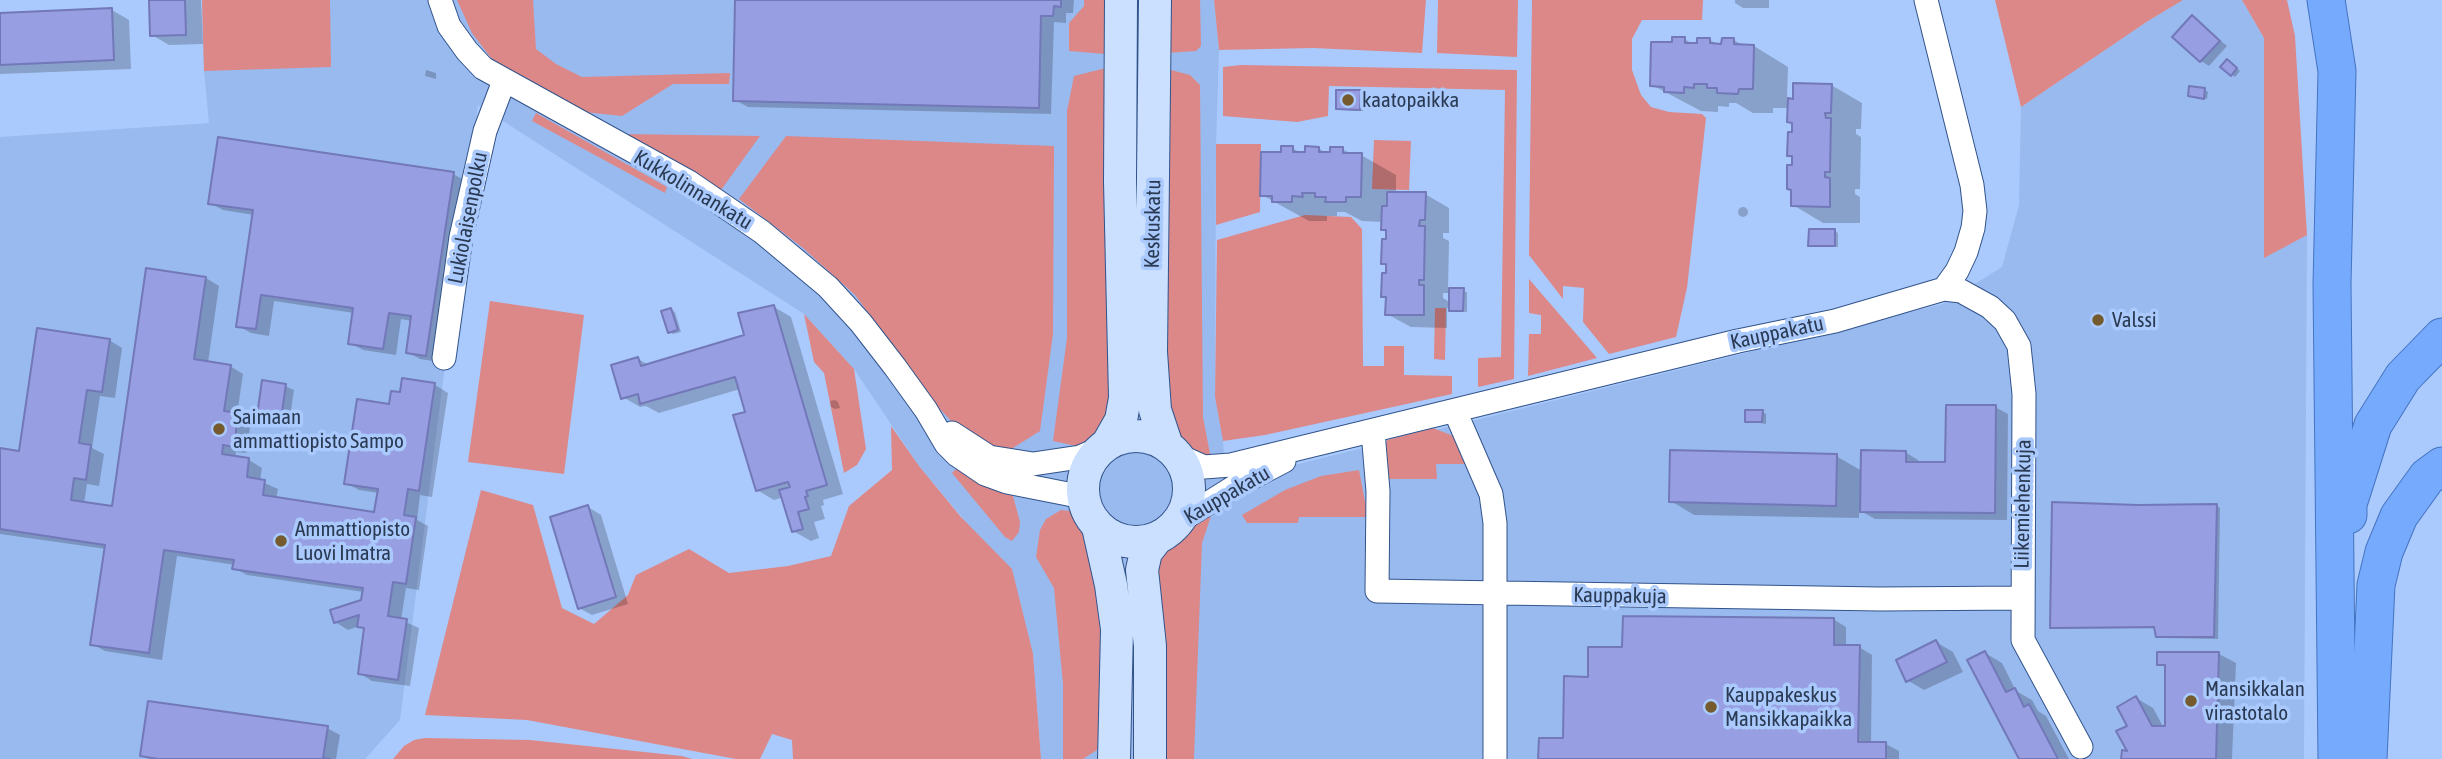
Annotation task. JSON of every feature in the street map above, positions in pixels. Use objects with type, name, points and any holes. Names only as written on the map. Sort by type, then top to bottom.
[{"type":"highway","points":[[2326,0],[2337,71],[2332,284],[2337,759]]},
{"type":"highway","points":[[2336,644],[2348,504],[2374,425],[2403,377],[2442,337]]},
{"type":"highway","points":[[2368,759],[2376,585],[2384,552],[2399,516],[2427,477],[2442,466]]},
{"type":"main road","name":"Keskuskatu","points":[[1106,445],[1121,420],[1125,398],[1120,182],[1121,0]]},
{"type":"main road","name":"Keskuskatu","points":[[1155,0],[1152,352],[1155,410],[1172,450]]},
{"type":"main road","points":[[1150,759],[1150,646],[1143,570],[1146,552],[1166,531],[1186,506],[1189,485],[1187,474],[1172,450],[1153,438],[1122,438],[1106,445],[1087,467],[1083,482],[1083,497],[1088,513],[1098,527],[1119,540],[1145,542],[1166,531]]},
{"type":"main road","points":[[1098,527],[1111,585],[1117,629],[1115,759]]},
{"type":"street","name":"Kukkolinnankatu","points":[[440,0],[449,26],[483,68],[689,182],[762,232],[828,287],[861,324],[926,410],[946,444],[957,455],[985,474],[1007,482],[1083,497]]},
{"type":"street","points":[[1926,0],[1972,185],[1975,211],[1966,252],[1944,289]]},
{"type":"street","name":"Lukiolaisenpolku","points":[[444,358],[461,237],[485,131],[504,81]]},
{"type":"street","name":"Kauppakatu","points":[[1172,450],[1205,467],[1220,467],[1373,432],[1738,341],[1835,321],[1944,289]]},
{"type":"street","name":"Liikemiehenkuja","points":[[1944,289],[1961,291],[1990,307],[2004,321],[2019,346],[2024,394],[2023,640],[2081,747]]},
{"type":"street","name":"Kukkolinnankatu","points":[[926,410],[967,444],[989,457],[1012,463],[1056,462],[1080,457],[1106,445]]},
{"type":"street","points":[[1455,411],[1491,494],[1495,523],[1495,759]]},
{"type":"street","name":"Kauppakuja","points":[[1373,432],[1378,491],[1377,592],[1867,599],[2023,598]]},
{"type":"street","name":"Kauppakatu","points":[[1166,531],[1234,487],[1315,446]]},
{"type":"shaded area","points":[[202,0],[1214,0],[1219,50],[1215,397],[1223,441],[1226,482],[1943,304],[2002,267],[2019,205],[2021,107],[2183,0],[2242,0],[2264,38],[2264,257],[2307,235],[2304,759],[1041,759],[1033,654],[962,517],[919,466],[854,369],[804,314],[478,105],[400,720],[365,759],[0,759],[0,137],[209,123]]},
{"type":"shaded area","points":[[202,0],[330,0],[331,67],[204,71]]},
{"type":"shaded area","points":[[457,0],[533,0],[536,49],[556,64],[582,77],[730,73],[729,84],[673,84],[622,116],[584,112],[491,58],[472,33]]},
{"type":"shaded area","points":[[1084,0],[1113,0],[1118,397],[1104,433],[1081,447],[1053,441],[1067,338],[1067,111],[1074,76],[1106,68],[1105,54],[1069,51],[1069,23],[1084,6]]},
{"type":"shaded area","points":[[1161,0],[1200,0],[1201,46],[1196,51],[1167,53],[1167,69],[1190,75],[1200,85],[1203,417],[1211,459],[1190,452],[1175,439],[1167,422]]},
{"type":"shaded area","points":[[1214,0],[1426,0],[1422,53],[1313,48],[1219,50]]},
{"type":"shaded area","points":[[1438,0],[1518,0],[1517,57],[1437,53]]},
{"type":"shaded area","points":[[1532,0],[1703,0],[1702,20],[1642,20],[1632,39],[1632,70],[1641,95],[1651,107],[1669,112],[1702,114],[1706,118],[1687,288],[1676,337],[1609,354],[1583,322],[1584,288],[1563,286],[1563,299],[1529,255]]},
{"type":"shaded area","points":[[1995,0],[2183,0],[2021,107]]},
{"type":"shaded area","points":[[2242,0],[2287,0],[2295,36],[2307,235],[2264,258],[2264,38]]},
{"type":"shaded area","points":[[1241,65],[1517,70],[1514,379],[1478,387],[1478,358],[1501,357],[1505,90],[1329,86],[1328,116],[1297,122],[1223,116],[1223,67]]},
{"type":"shaded area","points":[[536,113],[667,187],[665,193],[532,121]]},
{"type":"shaded area","points":[[623,134],[760,136],[721,190]]},
{"type":"shaded area","points":[[786,136],[1054,146],[1053,334],[1040,431],[1008,451],[989,445],[958,428],[938,407],[855,295],[803,248],[739,199]]},
{"type":"shaded area","points":[[1374,140],[1411,141],[1409,190],[1372,189]]},
{"type":"shaded area","points":[[1216,144],[1261,144],[1260,212],[1216,225]]},
{"type":"shaded area","points":[[1305,215],[1351,217],[1362,229],[1363,366],[1384,366],[1384,346],[1404,346],[1404,375],[1452,376],[1452,394],[1265,435],[1223,441],[1215,397],[1217,240]]},
{"type":"shaded area","points":[[1529,279],[1597,358],[1528,376],[1529,334],[1541,334],[1541,315],[1529,313]]},
{"type":"shaded area","points":[[490,301],[584,315],[564,474],[468,462]]},
{"type":"shaded area","points":[[1435,308],[1446,308],[1445,360],[1434,359]]},
{"type":"shaded area","points":[[804,314],[854,369],[866,449],[857,465],[844,473],[824,373],[814,362]]},
{"type":"shaded area","points":[[891,426],[919,466],[961,517],[1012,569],[1033,654],[1041,759],[793,759],[792,740],[772,734],[760,759],[736,759],[527,720],[425,715],[481,490],[533,505],[562,608],[594,624],[628,595],[636,575],[689,549],[729,573],[788,566],[831,556],[849,506],[892,470]]},
{"type":"shaded area","points":[[1433,428],[1456,437],[1471,464],[1436,464],[1437,479],[1385,479],[1381,456],[1387,440]]},
{"type":"shaded area","points":[[958,467],[983,486],[1013,496],[1020,522],[1019,532],[1012,541],[1005,537],[952,473]]},
{"type":"shaded area","points":[[1359,470],[1368,517],[1299,517],[1298,523],[1247,523],[1242,515],[1285,490],[1321,476]]},
{"type":"shaded area","points":[[1061,510],[1070,511],[1084,536],[1096,573],[1105,633],[1097,750],[1083,759],[1063,759],[1063,684],[1054,588],[1036,557],[1040,530],[1046,519]]},
{"type":"shaded area","points":[[1211,516],[1202,543],[1194,759],[1166,759],[1161,753],[1153,577],[1163,550],[1180,535]]},
{"type":"shaded area","points":[[425,738],[530,740],[692,759],[393,759],[404,746]]},
{"type":"building","points":[[149,0],[185,0],[186,35],[150,36]]},
{"type":"building","points":[[735,0],[1061,0],[1061,7],[1054,6],[1053,16],[1041,16],[1039,108],[733,101]]},
{"type":"building","points":[[112,8],[114,60],[0,65],[0,13]]},
{"type":"building","points":[[2192,15],[2220,41],[2200,62],[2172,37]]},
{"type":"building","points":[[1672,37],[1685,37],[1685,43],[1697,43],[1697,38],[1710,38],[1710,43],[1721,44],[1722,38],[1734,38],[1734,44],[1754,45],[1753,89],[1739,89],[1738,94],[1717,93],[1717,88],[1707,88],[1707,84],[1694,84],[1694,88],[1684,87],[1684,93],[1664,92],[1664,87],[1650,86],[1651,42],[1672,42]]},
{"type":"building","points":[[2227,59],[2237,68],[2231,76],[2220,67]]},
{"type":"building","points":[[1793,83],[1832,84],[1831,113],[1825,113],[1826,118],[1831,118],[1830,172],[1825,172],[1825,177],[1830,178],[1830,207],[1791,206],[1791,190],[1787,189],[1787,165],[1792,165],[1792,156],[1787,156],[1788,132],[1792,132],[1792,123],[1787,122],[1788,98],[1793,99]]},
{"type":"building","points":[[2189,86],[2205,88],[2204,99],[2188,96]]},
{"type":"building","name":"kaatopaikka","points":[[1336,90],[1361,90],[1360,110],[1336,109]]},
{"type":"building","points":[[218,137],[454,172],[426,356],[406,353],[411,316],[389,313],[383,349],[348,344],[353,308],[261,295],[256,329],[236,327],[253,210],[208,204]]},
{"type":"building","points":[[1281,146],[1293,146],[1293,152],[1305,152],[1305,146],[1319,147],[1319,152],[1330,152],[1330,147],[1343,147],[1343,153],[1362,153],[1361,197],[1346,197],[1346,202],[1325,202],[1326,197],[1315,197],[1315,193],[1302,193],[1303,197],[1292,196],[1292,202],[1272,202],[1272,196],[1260,196],[1261,152],[1281,152]]},
{"type":"building","points":[[1387,192],[1426,192],[1425,220],[1420,220],[1419,226],[1425,226],[1424,280],[1419,280],[1419,285],[1424,285],[1424,315],[1385,315],[1386,297],[1381,297],[1382,273],[1386,273],[1386,264],[1381,264],[1382,239],[1386,239],[1386,230],[1381,230],[1382,206],[1387,206]]},
{"type":"building","points":[[1809,229],[1835,229],[1835,246],[1808,246]]},
{"type":"building","points":[[146,268],[206,277],[194,359],[231,365],[224,411],[238,413],[234,447],[223,445],[222,454],[249,458],[247,477],[265,480],[263,495],[374,512],[378,489],[344,484],[357,399],[389,404],[391,391],[400,392],[402,378],[435,383],[419,491],[408,489],[404,515],[416,517],[406,584],[393,582],[388,616],[407,619],[398,680],[358,674],[364,628],[357,627],[359,615],[334,623],[330,610],[361,600],[363,588],[232,569],[234,560],[164,550],[149,653],[90,645],[105,545],[0,529],[0,448],[19,451],[37,328],[110,339],[102,392],[87,390],[79,443],[91,445],[86,480],[74,478],[71,500],[112,506]]},
{"type":"building","points":[[1449,288],[1464,288],[1463,311],[1449,311]]},
{"type":"building","points":[[774,305],[827,485],[806,491],[809,509],[798,512],[803,529],[792,532],[779,490],[790,487],[788,482],[756,491],[733,415],[745,412],[735,377],[640,404],[638,394],[621,399],[611,365],[638,357],[641,366],[744,335],[738,313]]},
{"type":"building","points":[[671,308],[678,330],[668,333],[661,311]]},
{"type":"building","points":[[262,380],[286,384],[281,419],[257,416]]},
{"type":"building","points":[[1946,405],[1996,405],[1995,513],[1860,512],[1861,450],[1906,451],[1906,462],[1945,462]]},
{"type":"building","points":[[1745,410],[1763,410],[1762,422],[1745,422]]},
{"type":"building","points":[[1670,450],[1837,454],[1836,506],[1669,502]]},
{"type":"building","points":[[2052,502],[2217,504],[2214,637],[2156,637],[2154,627],[2050,628]]},
{"type":"building","points":[[588,505],[616,597],[578,609],[550,517]]},
{"type":"building","name":"Kauppakeskus Mansikkapaikka","points":[[1623,616],[1834,618],[1834,645],[1860,645],[1858,742],[1886,742],[1886,759],[1538,759],[1539,738],[1563,738],[1564,676],[1588,677],[1588,647],[1622,647]]},
{"type":"building","points":[[1936,640],[1947,662],[1906,682],[1896,660]]},
{"type":"building","points":[[1985,651],[2006,692],[2015,688],[2024,707],[2029,704],[2058,759],[2019,759],[1967,660]]},
{"type":"building","name":"Mansikkalan virastotalo","points":[[2157,652],[2219,652],[2216,759],[2121,759],[2122,750],[2127,751],[2116,731],[2127,726],[2117,707],[2136,696],[2152,726],[2165,726],[2165,665],[2157,665]]},
{"type":"building","points":[[148,701],[328,726],[323,758],[330,759],[158,759],[140,756]]},
{"type":"place","name":"kaatopaikka","points":[[1348,100]]},
{"type":"place","name":"Valssi","points":[[2098,320]]},
{"type":"place","name":"Saimaan ammattiopisto Sampo","points":[[219,429]]},
{"type":"place","name":"Ammattiopisto Luovi Imatra","points":[[281,541]]},
{"type":"place","name":"Mansikkalan virastotalo","points":[[2191,701]]},
{"type":"place","name":"Kauppakeskus Mansikkapaikka","points":[[1711,707]]}]
